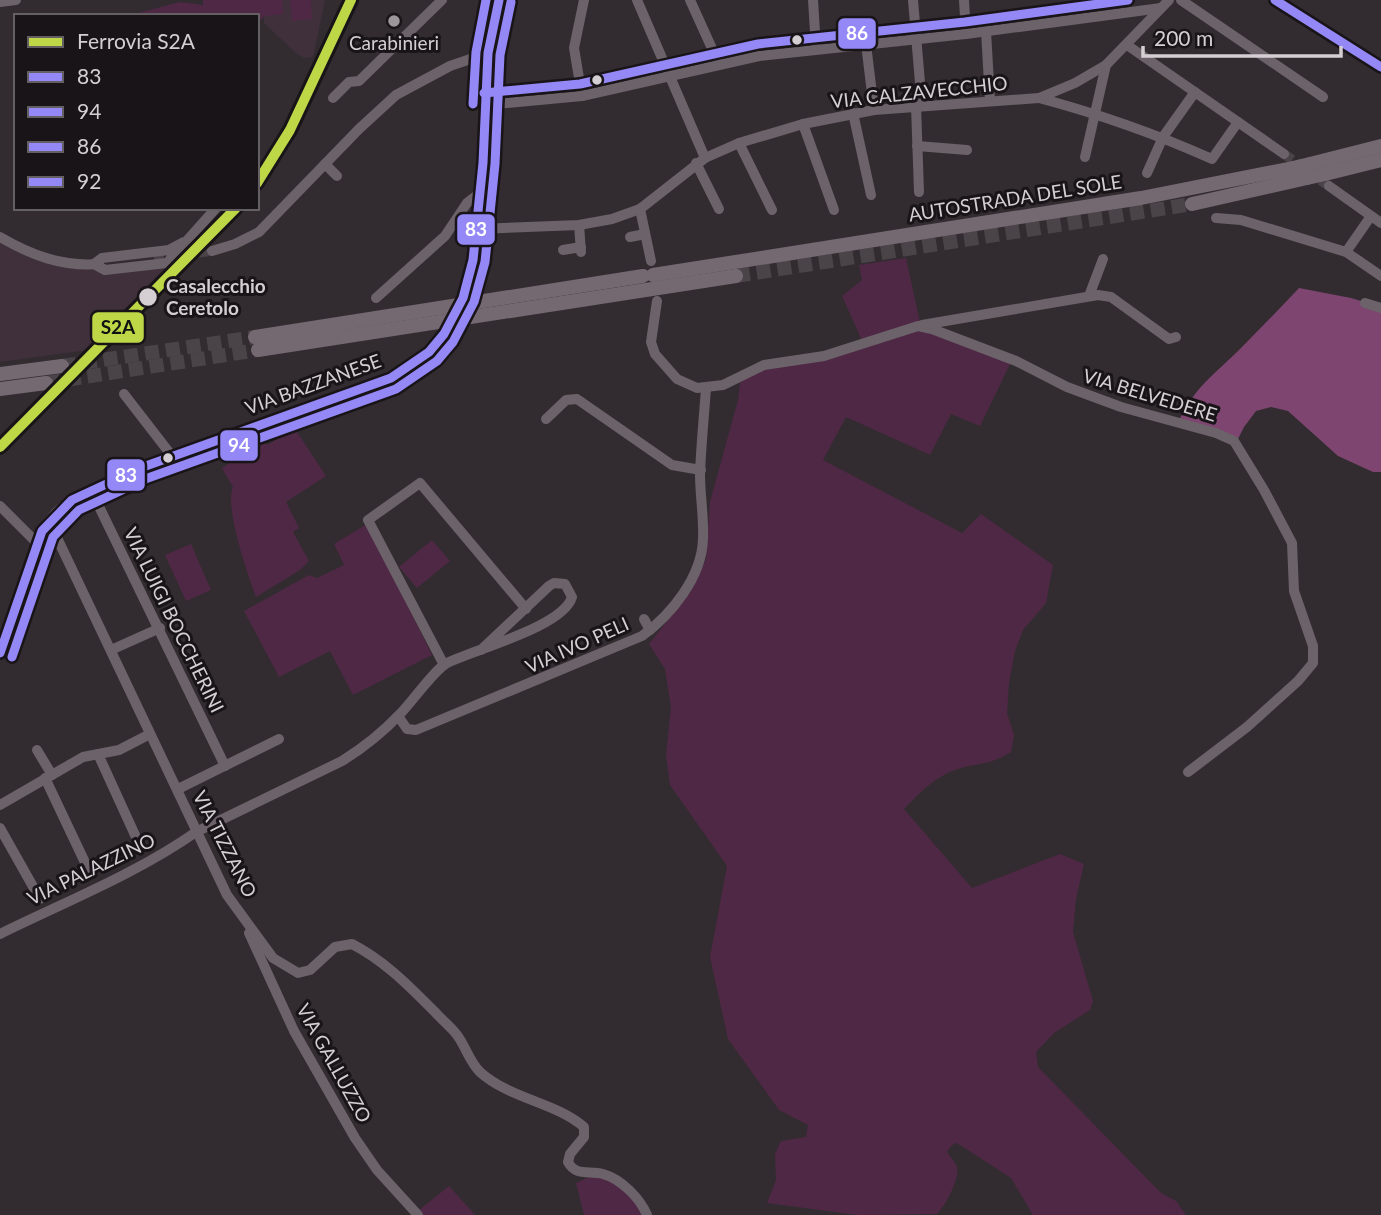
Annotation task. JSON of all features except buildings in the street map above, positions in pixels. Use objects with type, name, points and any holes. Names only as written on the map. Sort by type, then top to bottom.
[{"type":"highway","name":"AUTOSTRADA DEL SOLE","points":[[1192,204],[1309,171],[1381,146]]},
{"type":"highway","name":"AUTOSTRADA DEL SOLE","points":[[736,276],[257,343],[649,271],[1153,196],[1293,168],[1309,171],[1327,180],[1381,160]]},
{"type":"highway","points":[[0,373],[62,366]]},
{"type":"highway","points":[[0,389],[46,383]]},
{"type":"main road","points":[[466,289],[480,193],[488,53],[499,0]]},
{"type":"main road","points":[[1275,0],[1381,67]]},
{"type":"main road","name":"VIA BAZZANESE","points":[[0,653],[13,621],[37,543],[49,521],[72,500],[172,456],[391,378],[429,352],[444,334]]},
{"type":"street","points":[[0,2],[16,0]]},
{"type":"street","points":[[333,98],[349,82],[359,81],[442,0]]},
{"type":"street","points":[[582,96],[574,48],[584,0]]},
{"type":"street","points":[[637,0],[670,76],[719,209]]},
{"type":"street","points":[[691,0],[719,64]]},
{"type":"street","points":[[813,0],[816,48]]},
{"type":"street","points":[[913,0],[917,38],[919,192]]},
{"type":"street","points":[[964,0],[967,34]]},
{"type":"street","points":[[1181,0],[1323,97]]},
{"type":"street","points":[[485,105],[582,96],[719,64],[816,48],[967,34],[1165,4]]},
{"type":"street","name":"VIA CALZAVECCHIO","points":[[476,229],[579,225],[612,219],[640,209],[701,161],[739,143],[803,124],[874,110],[1039,98],[1075,83],[1106,65],[1165,4]]},
{"type":"street","points":[[986,31],[990,101]]},
{"type":"street","points":[[866,44],[874,110]]},
{"type":"street","points":[[1127,45],[1283,154]]},
{"type":"street","points":[[212,251],[235,244],[259,232],[396,95],[450,66],[488,53]]},
{"type":"street","points":[[1085,157],[1106,65]]},
{"type":"street","points":[[1147,173],[1163,137],[1195,92]]},
{"type":"street","points":[[1039,98],[1094,112],[1163,137],[1212,159],[1238,122]]},
{"type":"street","points":[[853,113],[871,195]]},
{"type":"street","points":[[803,124],[834,210]]},
{"type":"street","points":[[739,143],[772,210]]},
{"type":"street","points":[[917,146],[967,150]]},
{"type":"street","points":[[325,164],[337,176]]},
{"type":"street","points":[[1327,180],[1381,223]]},
{"type":"street","points":[[376,298],[445,236],[467,203],[480,193]]},
{"type":"street","points":[[640,209],[649,271]]},
{"type":"street","points":[[94,264],[105,270],[167,263],[214,210]]},
{"type":"street","points":[[1346,252],[1371,216]]},
{"type":"street","points":[[1216,218],[1241,220],[1346,252],[1381,276]]},
{"type":"street","points":[[564,250],[581,249],[579,225]]},
{"type":"street","points":[[630,237],[645,234]]},
{"type":"street","points":[[0,237],[26,252],[57,261],[94,264],[154,258]]},
{"type":"street","points":[[1089,296],[1102,259]]},
{"type":"street","points":[[657,301],[651,342],[655,354],[682,382],[706,388],[723,385],[764,365],[824,356],[918,326],[1089,296],[1111,298],[1169,339],[1176,337]]},
{"type":"street","points":[[1366,303],[1381,308]]},
{"type":"street","name":"VIA BELVEDERE","points":[[918,326],[1016,361],[1068,387],[1121,407],[1216,433],[1234,441],[1264,490],[1292,543],[1294,592],[1313,646],[1313,663],[1298,681],[1247,727],[1188,772]]},
{"type":"street","name":"VIA IVO PELI","points":[[398,716],[407,729],[416,730],[561,671],[650,630],[677,600],[691,580],[700,560],[703,540],[701,470],[706,388]]},
{"type":"street","points":[[124,394],[172,456]]},
{"type":"street","points":[[546,419],[566,400],[577,399],[672,465],[701,470]]},
{"type":"street","points":[[481,650],[554,583],[565,584],[572,597],[568,607],[544,622],[481,650],[444,664],[368,520],[420,483],[526,608]]},
{"type":"street","name":"VIA LUIGI BOCCHERINI","points":[[91,490],[225,766]]},
{"type":"street","points":[[0,506],[37,543]]},
{"type":"street","name":"VIA TIZZANO","points":[[49,521],[227,895],[273,958],[298,973],[310,970],[335,947],[352,944],[382,962],[416,992],[456,1034],[469,1059],[479,1071],[511,1092],[568,1116],[584,1127],[584,1137],[570,1154],[568,1162],[571,1169],[606,1174],[637,1197],[647,1215]]},
{"type":"street","points":[[644,619],[650,630]]},
{"type":"street","points":[[111,650],[160,628]]},
{"type":"street","name":"VIA PALAZZINO","points":[[0,934],[137,867],[175,847],[196,832],[362,750],[398,716],[444,664]]},
{"type":"street","points":[[0,805],[83,757],[119,750],[150,734]]},
{"type":"street","points":[[178,789],[279,739]]},
{"type":"street","points":[[37,750],[90,873]]},
{"type":"street","points":[[98,754],[140,846]]},
{"type":"street","points":[[0,828],[40,899]]},
{"type":"street","name":"VIA GALLUZZO","points":[[240,914],[294,1031],[355,1138],[377,1170],[418,1215]]},
{"type":"shaded area","points":[[203,0],[282,0],[283,14],[265,16],[259,21],[259,14],[255,13],[138,14],[180,2],[203,5]]},
{"type":"shaded area","points":[[263,0],[325,0],[313,57],[304,58],[296,53],[264,23]]},
{"type":"shaded area","points":[[290,0],[311,0],[312,19],[292,21]]},
{"type":"shaded area","points":[[0,239],[72,264],[116,265],[189,257],[96,349],[0,362]]},
{"type":"shaded area","points":[[906,258],[921,327],[1012,360],[980,426],[951,414],[930,455],[846,417],[823,460],[962,533],[981,514],[1053,565],[1046,603],[1023,630],[1015,651],[1007,713],[1014,735],[1011,752],[996,760],[958,769],[942,776],[904,809],[972,888],[1060,854],[1084,864],[1076,899],[1073,932],[1093,1001],[1090,1010],[1054,1033],[1036,1052],[1038,1067],[1161,1193],[1176,1201],[1186,1215],[1033,1215],[1011,1178],[957,1143],[947,1152],[957,1167],[956,1178],[948,1199],[937,1214],[857,1215],[767,1203],[776,1180],[775,1154],[781,1141],[806,1137],[808,1125],[779,1110],[728,1039],[710,957],[727,866],[670,785],[666,755],[671,707],[665,669],[649,644],[691,591],[706,559],[710,502],[738,400],[741,375],[864,345],[842,296],[862,280],[859,265]]},
{"type":"shaded area","points":[[1299,288],[1381,307],[1381,472],[1373,472],[1338,456],[1288,411],[1271,407],[1256,411],[1236,443],[1178,423],[1191,400],[1206,382]]},
{"type":"shaded area","points":[[295,429],[326,476],[286,502],[299,528],[293,532],[309,561],[300,570],[256,597],[234,525],[231,497],[233,487],[222,468],[264,442],[267,445]]},
{"type":"shaded area","points":[[367,524],[432,655],[353,695],[330,651],[279,677],[244,611],[309,575],[317,578],[344,565],[334,544]]},
{"type":"shaded area","points":[[432,540],[450,561],[417,588],[399,567]]},
{"type":"shaded area","points":[[191,544],[211,590],[186,601],[165,555]]},
{"type":"shaded area","points":[[593,1175],[614,1180],[646,1215],[584,1215],[576,1183]]},
{"type":"shaded area","points":[[449,1186],[475,1215],[413,1215]]},
{"type":"tunnel","points":[[1284,154],[1329,186]]},
{"type":"tunnel","points":[[736,276],[1192,204]]},
{"type":"tunnel","points":[[154,258],[212,251]]},
{"type":"tunnel","points":[[62,366],[255,337]]},
{"type":"tunnel","points":[[46,383],[258,350]]},
{"type":"rail line","name":"S2A","points":[[259,180],[290,130],[351,0]]},
{"type":"rail line","name":"S2A","points":[[0,447],[234,210]]},
{"type":"transit line","name":"86","points":[[473,104],[476,52],[486,0]]},
{"type":"transit line","name":"83","points":[[0,653],[42,531],[72,500],[143,467],[391,378],[429,352],[444,334],[463,298],[473,260],[483,163],[488,53],[499,0]]},
{"type":"transit line","name":"86","points":[[484,93],[580,84],[758,44],[965,22],[1128,0]]},
{"type":"transit line","name":"92","points":[[1275,0],[1381,67]]},
{"type":"transit line","name":"94","points":[[12,657],[53,537],[79,510],[148,478],[396,389],[437,361],[453,342],[474,302],[485,262],[495,164],[500,55],[511,2]]},
{"type":"place","name":"Carabinieri","points":[[394,21]]},
{"type":"place","name":"Casalecchio Ceretolo","points":[[148,297]]}]
